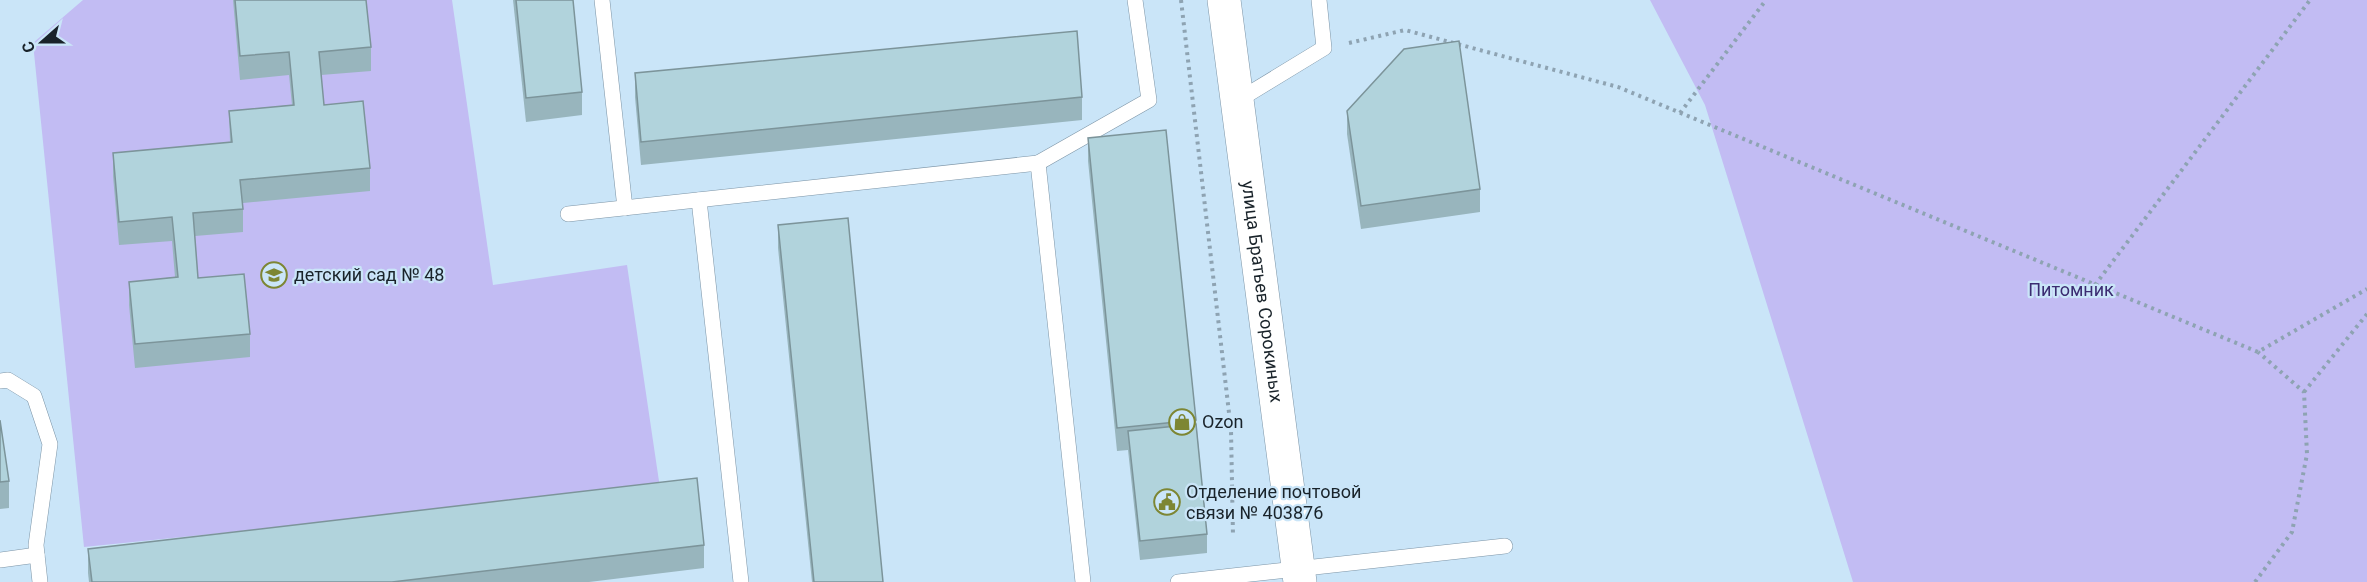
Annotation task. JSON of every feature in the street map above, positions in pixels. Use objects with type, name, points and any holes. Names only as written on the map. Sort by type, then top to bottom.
[{"type":"street","name":"улица Братьев Сорокиных","points":[[1224,0],[1299,576]]},
{"type":"lane","points":[[602,0],[625,208]]},
{"type":"lane","points":[[568,214],[1038,163],[1149,100],[1135,0]]},
{"type":"lane","points":[[1237,101],[1324,48],[1319,0]]},
{"type":"lane","points":[[1038,163],[1083,582]]},
{"type":"lane","points":[[699,200],[741,582]]},
{"type":"lane","points":[[0,381],[8,380],[34,396],[50,444],[36,545],[40,582]]},
{"type":"lane","points":[[1178,582],[1299,576],[1505,546]]},
{"type":"lane","points":[[0,560],[37,555]]},
{"type":"path","points":[[1181,0],[1231,430],[1233,536]]},
{"type":"path","points":[[1680,113],[1766,0]]},
{"type":"path","points":[[2095,285],[2310,0]]},
{"type":"path","points":[[1324,48],[1405,30],[1618,87],[2258,352],[2304,392]]},
{"type":"path","points":[[2258,352],[2367,289]]},
{"type":"path","points":[[2255,582],[2292,532],[2307,454],[2304,392],[2367,314]]},
{"type":"green space","name":"детский сад № 48","points":[[83,0],[452,0],[493,285],[627,265],[660,488],[84,547],[33,43]]},
{"type":"green space","name":"Питомник","points":[[1650,0],[2367,0],[2367,582],[1853,582],[1705,105]]},
{"type":"building","points":[[235,0],[366,0],[371,47],[319,52],[324,105],[363,101],[370,168],[240,180],[243,209],[193,213],[198,278],[244,274],[250,334],[135,344],[129,282],[178,277],[172,217],[119,222],[113,153],[232,142],[229,111],[294,105],[289,52],[240,56]]},
{"type":"building","points":[[516,0],[573,0],[582,92],[526,98]]},
{"type":"building","points":[[1077,31],[1082,97],[641,142],[635,73]]},
{"type":"building","points":[[1459,41],[1480,189],[1361,206],[1347,111],[1404,49]]},
{"type":"building","points":[[1166,130],[1196,420],[1117,428],[1088,138]]},
{"type":"building","points":[[848,218],[883,582],[814,582],[778,225]]},
{"type":"building","points":[[0,420],[9,481],[0,482]]},
{"type":"building","points":[[1196,424],[1207,534],[1140,541],[1128,431]]},
{"type":"building","points":[[697,478],[704,545],[392,582],[92,582],[88,549]]},
{"type":"place","name":"детский сад № 48","points":[[274,275]]},
{"type":"place","name":"Ozon","points":[[1182,422]]},
{"type":"place","name":"Отделение почтовой связи № 403876","points":[[1167,502]]}]
